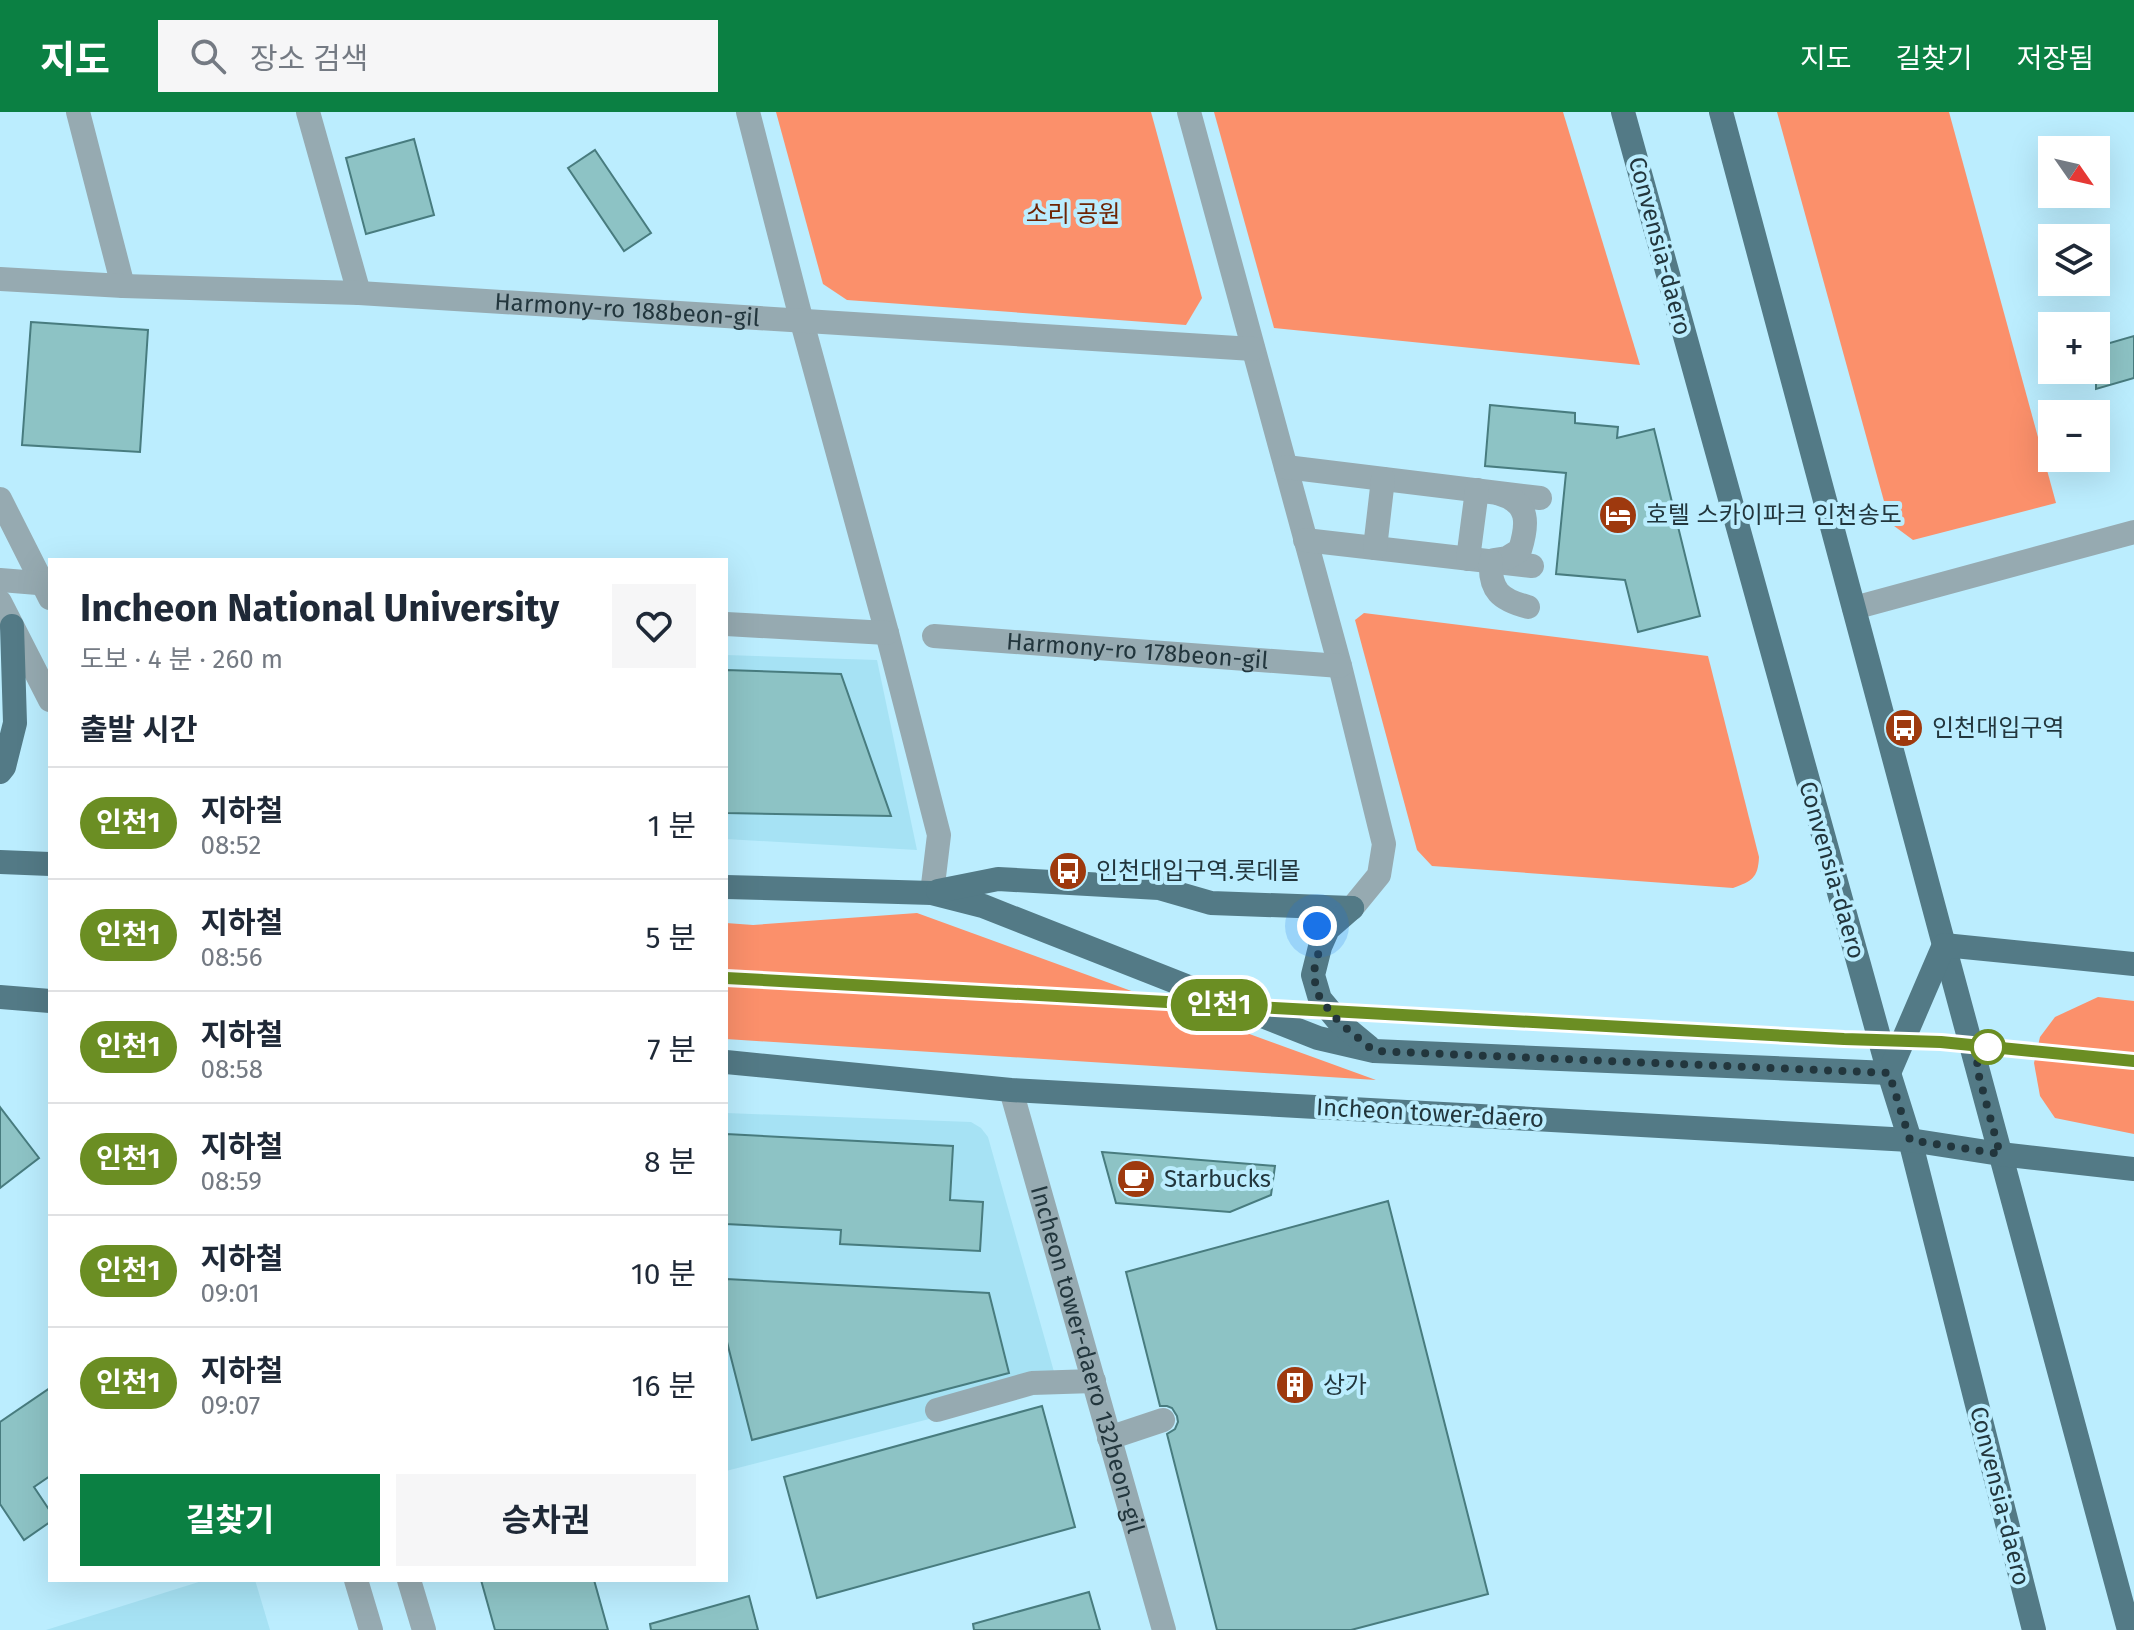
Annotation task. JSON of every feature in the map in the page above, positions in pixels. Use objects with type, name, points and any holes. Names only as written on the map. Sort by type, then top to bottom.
[{"type":"main road","name":"Convensia-daero","points":[[1623,112],[1910,1140],[2034,1630]]},
{"type":"main road","points":[[1721,112],[2129,1630]]},
{"type":"main road","points":[[0,772],[15,723],[12,626]]},
{"type":"main road","points":[[0,862],[48,864]]},
{"type":"main road","points":[[932,893],[998,879],[1159,888],[1211,903],[1352,908]]},
{"type":"main road","points":[[728,887],[932,893],[983,906],[1318,1038],[1374,1051],[1889,1073],[1944,945]]},
{"type":"main road","points":[[1290,905],[1308,915],[1317,926],[1320,947]]},
{"type":"main road","points":[[1352,908],[1328,929],[1313,975],[1320,999],[1340,1023],[1374,1051]]},
{"type":"main road","points":[[1944,945],[2134,964]]},
{"type":"main road","points":[[0,997],[48,1001]]},
{"type":"main road","name":"Incheon tower-daero","points":[[728,1062],[1011,1090],[1910,1140],[2134,1169]]},
{"type":"street","points":[[78,112],[123,286]]},
{"type":"street","points":[[308,112],[359,293]]},
{"type":"street","points":[[748,112],[939,835],[932,893]]},
{"type":"street","points":[[1189,112],[1340,666],[1384,844],[1379,875],[1352,908]]},
{"type":"street","name":"Harmony-ro 188beon-gil","points":[[0,279],[359,293],[1253,349]]},
{"type":"street","points":[[1286,467],[1540,498]]},
{"type":"street","points":[[1375,548],[1383,479]]},
{"type":"street","points":[[1485,491],[1481,560],[1495,589],[1508,600],[1528,607]]},
{"type":"street","points":[[1481,560],[1507,558],[1520,550],[1525,519],[1522,507],[1508,497],[1485,491]]},
{"type":"street","points":[[0,499],[48,588]]},
{"type":"street","points":[[1854,608],[2134,532]]},
{"type":"street","points":[[1305,540],[1532,566]]},
{"type":"street","points":[[0,580],[48,588]]},
{"type":"street","points":[[0,602],[48,696]]},
{"type":"street","points":[[728,624],[887,633]]},
{"type":"street","name":"Harmony-ro 178beon-gil","points":[[934,636],[1340,666]]},
{"type":"street","name":"Incheon tower-daero 132beon-gil","points":[[1011,1090],[1164,1630]]},
{"type":"street","points":[[937,1410],[1032,1383],[1094,1381]]},
{"type":"street","points":[[1109,1438],[1163,1420]]},
{"type":"street","points":[[357,1582],[371,1630]]},
{"type":"street","points":[[410,1582],[424,1630]]},
{"type":"shaded area","points":[[728,655],[877,660],[917,850],[728,839]]},
{"type":"shaded area","points":[[728,1113],[971,1122],[981,1128],[988,1137],[1058,1386],[728,1470]]},
{"type":"shaded area","points":[[199,1582],[256,1582],[270,1630],[46,1630]]},
{"type":"green space","name":"소리 공원","points":[[776,112],[1151,112],[1202,298],[1186,325],[847,300],[823,284]]},
{"type":"green space","points":[[1214,112],[1563,112],[1640,365],[1274,328]]},
{"type":"green space","points":[[1777,112],[1949,112],[2038,437],[2038,472],[2048,472],[2056,503],[1913,540],[1890,523]]},
{"type":"green space","points":[[1364,613],[1708,656],[1759,857],[1755,874],[1749,881],[1733,888],[1432,866],[1417,850],[1355,620]]},
{"type":"green space","points":[[917,913],[1376,1080],[728,1039],[728,923],[753,925]]},
{"type":"green space","points":[[2098,997],[2134,1001],[2134,1134],[2055,1118],[2040,1096],[2034,1063],[2040,1037],[2055,1017]]},
{"type":"building","points":[[414,139],[434,215],[366,234],[346,158]]},
{"type":"building","points":[[595,150],[651,233],[624,251],[568,168]]},
{"type":"building","points":[[31,322],[148,330],[140,452],[22,445]]},
{"type":"building","points":[[2134,336],[2134,378],[2096,389],[2096,384],[2110,384],[2110,343]]},
{"type":"building","name":"호텔 스카이파크 인천송도","points":[[1490,405],[1575,413],[1575,423],[1618,427],[1617,438],[1654,429],[1700,616],[1638,632],[1625,580],[1556,574],[1566,473],[1485,466]]},
{"type":"building","points":[[728,670],[841,674],[891,816],[728,813]]},
{"type":"building","points":[[0,1107],[39,1158],[0,1188]]},
{"type":"building","points":[[728,1134],[953,1146],[950,1200],[983,1202],[980,1251],[840,1244],[841,1230],[728,1224]]},
{"type":"building","points":[[1102,1152],[1275,1166],[1271,1195],[1230,1212],[1116,1203]]},
{"type":"building","name":"상가","points":[[1388,1201],[1488,1594],[1351,1630],[1217,1630],[1167,1434],[1175,1429],[1177,1416],[1172,1408],[1160,1406],[1126,1272]]},
{"type":"building","points":[[728,1279],[989,1293],[1009,1373],[752,1440],[728,1346]]},
{"type":"building","points":[[48,1389],[48,1477],[34,1487],[48,1508],[48,1523],[24,1540],[0,1504],[0,1422]]},
{"type":"building","points":[[1042,1406],[1075,1527],[817,1598],[784,1477]]},
{"type":"building","points":[[482,1582],[595,1582],[608,1630],[495,1630]]},
{"type":"building","points":[[1089,1592],[1100,1630],[974,1630],[973,1624]]},
{"type":"building","points":[[749,1596],[758,1630],[651,1630],[650,1624]]},
{"type":"metro line","name":"인천1","points":[[728,978],[1876,1041],[1941,1042],[2134,1061]]},
{"type":"place","name":"호텔 스카이파크 인천송도","points":[[1618,515]]},
{"type":"place","name":"인천대입구역","points":[[1904,728]]},
{"type":"place","name":"인천대입구역.롯데몰","points":[[1068,871]]},
{"type":"place","name":"Starbucks","points":[[1136,1179]]},
{"type":"place","name":"상가","points":[[1295,1385]]},
{"type":"route","points":[[1317,926],[1320,947],[1313,975],[1320,999],[1340,1023],[1374,1051],[1889,1073],[1910,1140],[2000,1154],[1976,1065],[1988,1047]]}]
